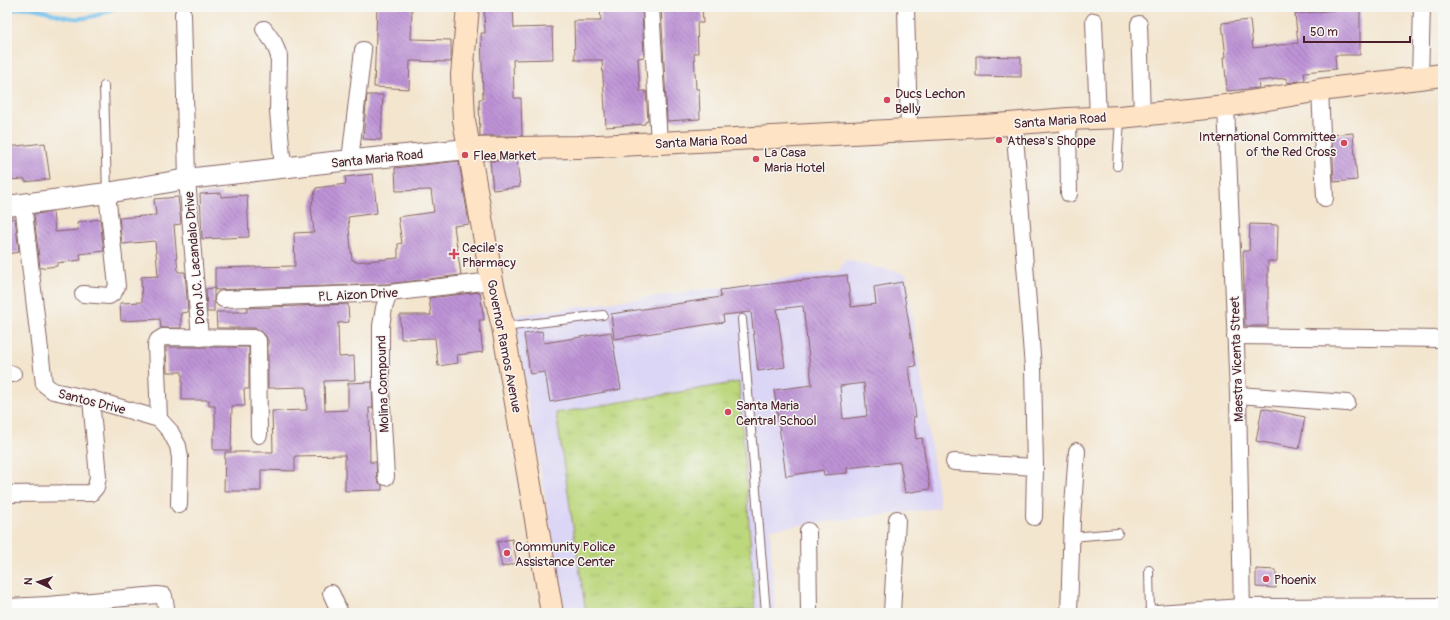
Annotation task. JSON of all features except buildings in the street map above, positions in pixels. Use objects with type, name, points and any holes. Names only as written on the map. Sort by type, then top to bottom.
[{"type":"main road","name":"Governor Ramos Avenue","points":[[468,7],[462,75],[464,120],[468,149],[502,327],[552,613]]},
{"type":"main road","name":"Santa Maria Road","points":[[468,149],[659,143],[985,126],[1068,119],[1120,117],[1226,106],[1320,90],[1443,75]]},
{"type":"street","points":[[651,7],[659,143]]},
{"type":"street","points":[[906,7],[910,130]]},
{"type":"street","points":[[1420,77],[1422,7]]},
{"type":"street","name":"Don J.C. Lacandalo Drive","points":[[183,14],[187,179],[200,338]]},
{"type":"street","points":[[1094,22],[1098,118]]},
{"type":"street","points":[[1139,24],[1142,115]]},
{"type":"street","points":[[264,28],[274,43],[279,56],[278,110],[283,168]]},
{"type":"street","points":[[350,160],[363,50]]},
{"type":"street","points":[[1320,90],[1325,198]]},
{"type":"street","name":"Maestra Vicenta Street","points":[[1226,106],[1238,395],[1242,610]]},
{"type":"street","points":[[1068,119],[1069,194]]},
{"type":"street","points":[[1014,123],[1033,368],[1035,467],[1034,517]]},
{"type":"street","name":"Santa Maria Road","points":[[15,205],[107,193],[187,179],[350,160],[468,149]]},
{"type":"street","points":[[83,294],[109,296],[114,292],[117,286],[107,193]]},
{"type":"street","name":"Santos Drive","points":[[15,205],[44,384],[53,391],[91,399],[159,419]]},
{"type":"street","name":"P.L Aizon Drive","points":[[223,299],[389,293],[492,281]]},
{"type":"street","name":"Molina Compound","points":[[386,477],[381,326],[384,308],[389,293]]},
{"type":"street","points":[[1235,336],[1443,339]]},
{"type":"street","points":[[179,505],[180,458],[178,446],[170,431],[159,419],[156,345],[158,340],[163,337],[257,339],[259,435]]},
{"type":"street","points":[[1238,395],[1347,403]]},
{"type":"street","points":[[7,494],[91,493],[96,487],[98,477],[91,399]]},
{"type":"street","points":[[1069,613],[1071,537],[1077,450]]},
{"type":"street","points":[[954,462],[1035,467]]},
{"type":"street","points":[[892,613],[897,519]]},
{"type":"street","points":[[808,531],[809,613]]},
{"type":"street","points":[[331,593],[340,613]]},
{"type":"street","points":[[7,607],[48,605],[157,595],[164,596],[167,613]]},
{"type":"street","points":[[1157,613],[1443,606]]},
{"type":"lane","points":[[104,86],[107,193]]},
{"type":"lane","points":[[1117,166],[1120,117]]},
{"type":"lane","points":[[502,327],[603,315]]},
{"type":"lane","points":[[742,319],[766,613]]},
{"type":"lane","points":[[1071,537],[1118,533]]},
{"type":"lane","points":[[1149,570],[1150,613]]},
{"type":"shaded area","name":"Santa Maria Central School","points":[[845,260],[906,274],[940,508],[770,529],[775,613],[566,613],[513,316],[839,271]]},
{"type":"green space","points":[[739,382],[755,609],[701,613],[586,613],[556,413]]},
{"type":"waterway","points":[[7,12],[17,9],[33,8],[73,18],[84,18],[96,16],[117,7]]},
{"type":"place","name":"Ducs Lechon Belly","points":[[887,100]]},
{"type":"place","name":"Athesa's Shoppe","points":[[999,140]]},
{"type":"place","name":"International Committee of the Red Cross","points":[[1344,143]]},
{"type":"place","name":"Flea Market","points":[[465,155]]},
{"type":"place","name":"La Casa Maria Hotel","points":[[756,159]]},
{"type":"place","name":"Cecile's Pharmacy","points":[[454,254]]},
{"type":"place","name":"Santa Maria Central School","points":[[728,412]]},
{"type":"place","name":"Community Police Assistance Center","points":[[507,553]]},
{"type":"place","name":"Phoenix","points":[[1266,579]]}]
